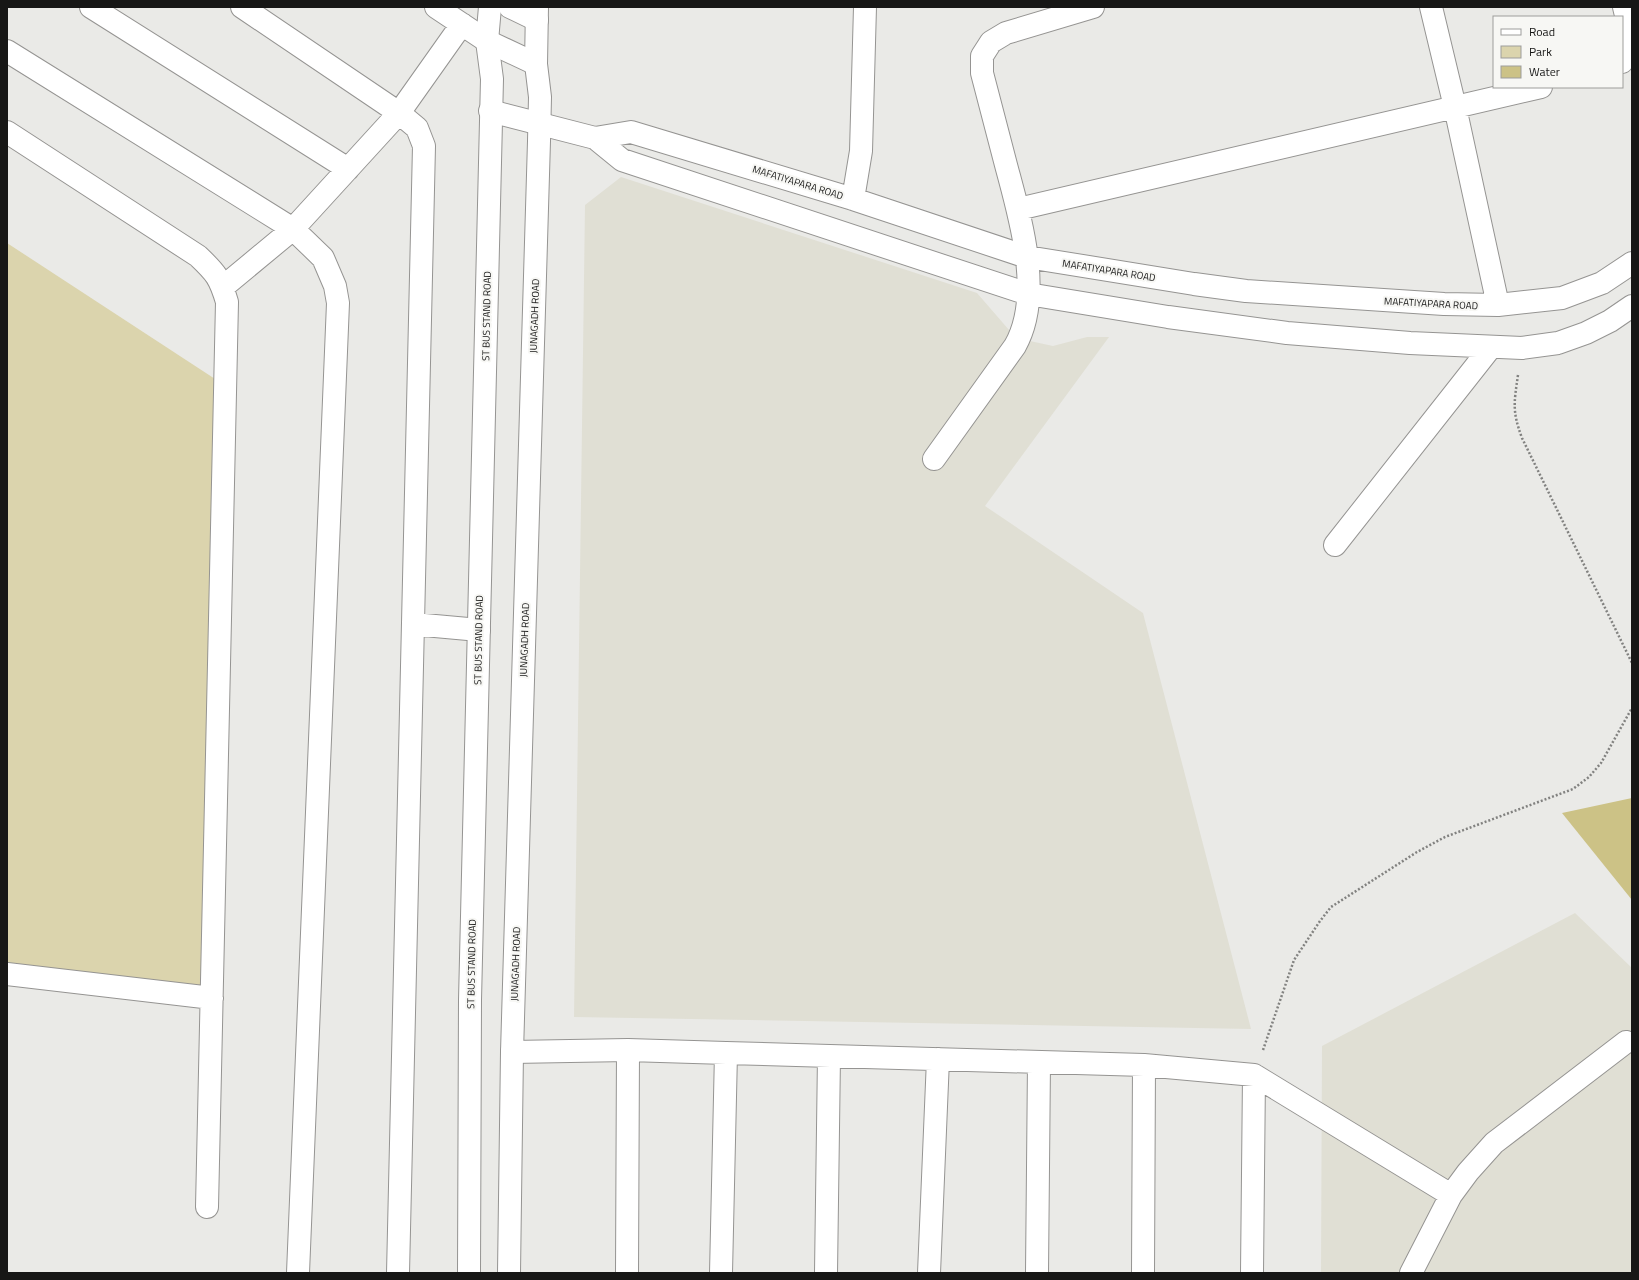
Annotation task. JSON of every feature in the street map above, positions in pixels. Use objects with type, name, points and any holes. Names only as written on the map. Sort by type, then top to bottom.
[{"type":"street","points":[[91,7],[348,169]]},
{"type":"street","points":[[242,7],[399,113],[417,128],[424,146],[398,1273]]},
{"type":"street","points":[[436,7],[487,41],[536,64]]},
{"type":"street","name":"ST BUS STAND ROAD","points":[[469,1273],[470,1000],[490,111],[492,79],[487,41],[490,7]]},
{"type":"street","points":[[510,7],[537,14]]},
{"type":"street","points":[[853,199],[861,151],[864,7]]},
{"type":"street","points":[[934,459],[1015,346],[1026,322],[1028,294],[1027,257],[1018,209],[982,73],[982,56],[991,42],[1006,33],[1093,7]]},
{"type":"street","points":[[1431,7],[1455,107],[1498,306]]},
{"type":"street","points":[[1623,61],[1628,54],[1632,40],[1624,7]]},
{"type":"street","name":"JUNAGADH ROAD","points":[[510,1273],[512,1052],[540,123],[540,96],[536,64],[537,14]]},
{"type":"street","points":[[223,287],[293,229],[399,113],[462,24]]},
{"type":"street","points":[[7,51],[293,229],[323,258],[335,286],[338,303],[298,1273]]},
{"type":"street","points":[[1018,209],[1537,88]]},
{"type":"street","points":[[490,111],[595,138],[622,160],[1028,294],[1168,317],[1287,333],[1410,343],[1522,348],[1558,343],[1586,333],[1610,322],[1632,306]]},
{"type":"street","points":[[7,132],[198,256],[215,273],[223,287],[227,302],[207,1207]]},
{"type":"street","name":"MAFATIYAPARA ROAD","points":[[595,138],[631,132],[853,199],[1027,257],[1246,291],[1444,304],[1498,306],[1562,298],[1602,283],[1632,263]]},
{"type":"street","points":[[1335,545],[1491,347]]},
{"type":"street","points":[[413,624],[479,630]]},
{"type":"street","points":[[7,974],[212,998]]},
{"type":"street","points":[[1411,1273],[1451,1195],[1468,1172],[1494,1143],[1626,1042]]},
{"type":"street","points":[[627,1273],[628,1050]]},
{"type":"street","points":[[512,1052],[628,1050],[1039,1062],[1144,1066],[1254,1075],[1451,1195]]},
{"type":"street","points":[[721,1273],[726,1053]]},
{"type":"street","points":[[826,1273],[829,1056]]},
{"type":"street","points":[[929,1273],[938,1059]]},
{"type":"street","points":[[1038,1273],[1039,1062]]},
{"type":"street","points":[[1143,1273],[1144,1066]]},
{"type":"street","points":[[1252,1273],[1254,1075]]},
{"type":"path","points":[[1522,348],[1513,404],[1515,420],[1522,438],[1632,663]]},
{"type":"path","points":[[1254,1075],[1294,960],[1331,907],[1417,852],[1445,837],[1573,789],[1589,777],[1601,764],[1632,708]]},
{"type":"shaded area","points":[[621,177],[977,293],[1016,338],[1053,346],[1087,337],[1109,337],[985,506],[1143,613],[1251,1029],[574,1017],[585,205]]},
{"type":"shaded area","points":[[1575,913],[1632,968],[1632,1273],[1321,1273],[1322,1046]]},
{"type":"green space","points":[[7,243],[235,392],[219,987],[7,966]]},
{"type":"water","points":[[1632,798],[1632,900],[1562,813]]}]
